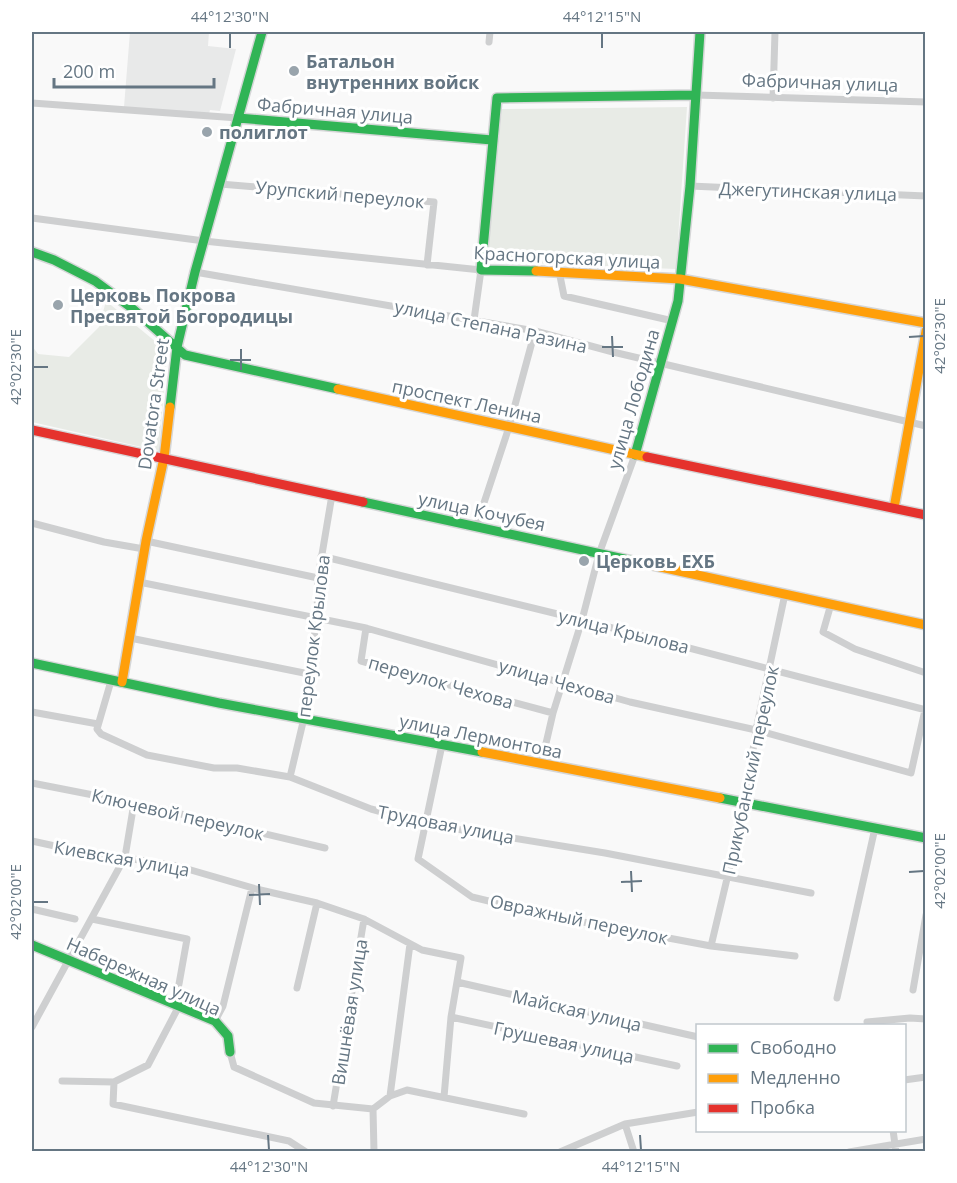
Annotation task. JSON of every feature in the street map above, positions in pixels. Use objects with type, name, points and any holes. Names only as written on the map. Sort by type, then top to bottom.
[{"type":"street","name":"Dovatora Street","points":[[122,682],[145,545],[164,458],[177,347],[195,272],[262,32]]},
{"type":"street","points":[[489,42],[490,32]]},
{"type":"street","name":"улица Лободина","points":[[541,765],[553,713],[582,620],[599,554],[635,455],[678,301],[690,186],[700,32]]},
{"type":"street","points":[[773,98],[775,32]]},
{"type":"street","name":"Фабричная улица","points":[[32,103],[492,140],[497,98],[696,96],[926,102]]},
{"type":"street","points":[[474,320],[492,140]]},
{"type":"street","name":"Урупский переулок","points":[[220,184],[434,202],[427,265]]},
{"type":"street","name":"Джегутинская улица","points":[[690,186],[926,196]]},
{"type":"street","points":[[32,218],[204,242]]},
{"type":"street","name":"Красногорская улица","points":[[204,242],[480,270],[559,271],[680,279],[926,323]]},
{"type":"street","name":"проспект Ленина","points":[[32,252],[73,270],[103,288],[163,333],[185,355],[635,455],[926,515]]},
{"type":"street","points":[[559,271],[564,296],[673,321]]},
{"type":"street","name":"улица Степана Разина","points":[[195,272],[535,331],[926,426]]},
{"type":"street","points":[[476,526],[509,427],[535,331]]},
{"type":"street","points":[[894,508],[926,331]]},
{"type":"street","name":"улица Кочубея","points":[[32,430],[926,625]]},
{"type":"street","name":"переулок Крылова","points":[[290,777],[304,718],[316,618],[318,578],[332,495]]},
{"type":"street","points":[[32,523],[104,542],[145,545],[318,578]]},
{"type":"street","name":"улица Крылова","points":[[321,556],[582,620],[925,710]]},
{"type":"street","name":"улица Чехова","points":[[139,582],[366,628],[630,702],[756,730],[911,773],[925,710]]},
{"type":"street","name":"Прикубанский переулок","points":[[711,945],[745,803],[756,730],[771,669],[785,594]]},
{"type":"street","points":[[831,604],[823,632],[855,649],[926,673]]},
{"type":"street","name":"переулок Чехова","points":[[366,628],[361,661],[553,713]]},
{"type":"street","points":[[130,638],[309,674]]},
{"type":"street","name":"улица Лермонтова","points":[[32,663],[219,704],[304,718],[926,837]]},
{"type":"street","points":[[32,712],[98,724],[111,681]]},
{"type":"street","name":"Трудовая улица","points":[[98,724],[97,729],[101,734],[147,755],[214,768],[237,768],[290,777],[371,809],[426,824],[605,853],[811,893]]},
{"type":"street","name":"Овражный переулок","points":[[442,745],[418,859],[472,897],[551,916],[711,945],[795,956]]},
{"type":"street","name":"Ключевой переулок","points":[[32,783],[134,803],[325,848]]},
{"type":"street","points":[[32,1027],[125,857],[134,803]]},
{"type":"street","points":[[837,998],[875,828]]},
{"type":"street","name":"Киевская улица","points":[[32,841],[177,866],[252,888],[317,903],[364,919],[422,950],[461,958],[451,1017],[444,1098]]},
{"type":"street","points":[[215,1021],[223,1006],[252,888]]},
{"type":"street","points":[[297,988],[317,903]]},
{"type":"street","points":[[32,909],[75,919]]},
{"type":"street","points":[[913,990],[926,915]]},
{"type":"street","points":[[62,1081],[114,1082],[148,1065],[175,1005],[179,984],[187,939],[92,919]]},
{"type":"street","name":"Вишнёвая улица","points":[[333,1106],[364,919]]},
{"type":"street","points":[[390,1096],[410,944]]},
{"type":"street","name":"Набережная улица","points":[[32,945],[215,1021],[228,1036],[234,1067],[314,1103],[373,1109]]},
{"type":"street","name":"Майская улица","points":[[456,982],[696,1037]]},
{"type":"street","name":"Грушевая улица","points":[[451,1017],[677,1066]]},
{"type":"street","points":[[867,1022],[910,1018],[926,1019]]},
{"type":"street","points":[[906,1080],[926,1077]]},
{"type":"street","points":[[114,1082],[113,1104],[289,1142],[306,1152]]},
{"type":"street","points":[[374,1152],[373,1109],[390,1096],[407,1090],[524,1114]]},
{"type":"street","points":[[560,1152],[625,1124],[696,1112]]},
{"type":"street","points":[[625,1124],[634,1152]]},
{"type":"street","points":[[893,1132],[895,1148]]},
{"type":"street","points":[[849,1152],[895,1148],[926,1139]]},
{"type":"shaded area","points":[[130,32],[209,32],[208,46],[236,49],[220,111],[210,110],[209,114],[124,107]]},
{"type":"shaded area","points":[[687,107],[676,269],[487,261],[502,109]]},
{"type":"shaded area","points":[[106,301],[167,351],[159,451],[32,422],[32,346],[38,354],[69,357],[99,327]]},
{"type":"traffic: fast","points":[[170,407],[177,347],[195,272],[262,32]]},
{"type":"traffic: fast","points":[[635,455],[678,301],[690,186],[700,32]]},
{"type":"traffic: fast","points":[[536,271],[481,270],[497,98],[696,95]]},
{"type":"traffic: fast","points":[[238,118],[492,140]]},
{"type":"traffic: fast","points":[[32,252],[54,260],[95,281],[133,309],[185,355],[338,389]]},
{"type":"traffic: fast","points":[[363,502],[647,564]]},
{"type":"traffic: fast","points":[[32,663],[219,703],[482,752]]},
{"type":"traffic: fast","points":[[720,798],[926,838]]},
{"type":"traffic: fast","points":[[32,945],[215,1021],[228,1036],[230,1052]]},
{"type":"traffic: slow","points":[[536,271],[680,279],[926,323]]},
{"type":"traffic: slow","points":[[894,508],[926,331]]},
{"type":"traffic: slow","points":[[338,389],[647,457]]},
{"type":"traffic: slow","points":[[122,682],[146,541],[164,458],[170,407]]},
{"type":"traffic: slow","points":[[647,564],[926,625]]},
{"type":"traffic: slow","points":[[482,752],[720,798]]},
{"type":"traffic: jam","points":[[32,430],[363,502]]},
{"type":"traffic: jam","points":[[647,457],[926,515]]},
{"type":"place","name":"Батальон внутренних войск","points":[[294,71]]},
{"type":"place","name":"полиглот","points":[[207,132]]},
{"type":"place","name":"Церковь Покрова Пресвятой Богородицы","points":[[58,305]]},
{"type":"place","name":"Церковь ЕХБ","points":[[584,561]]}]
